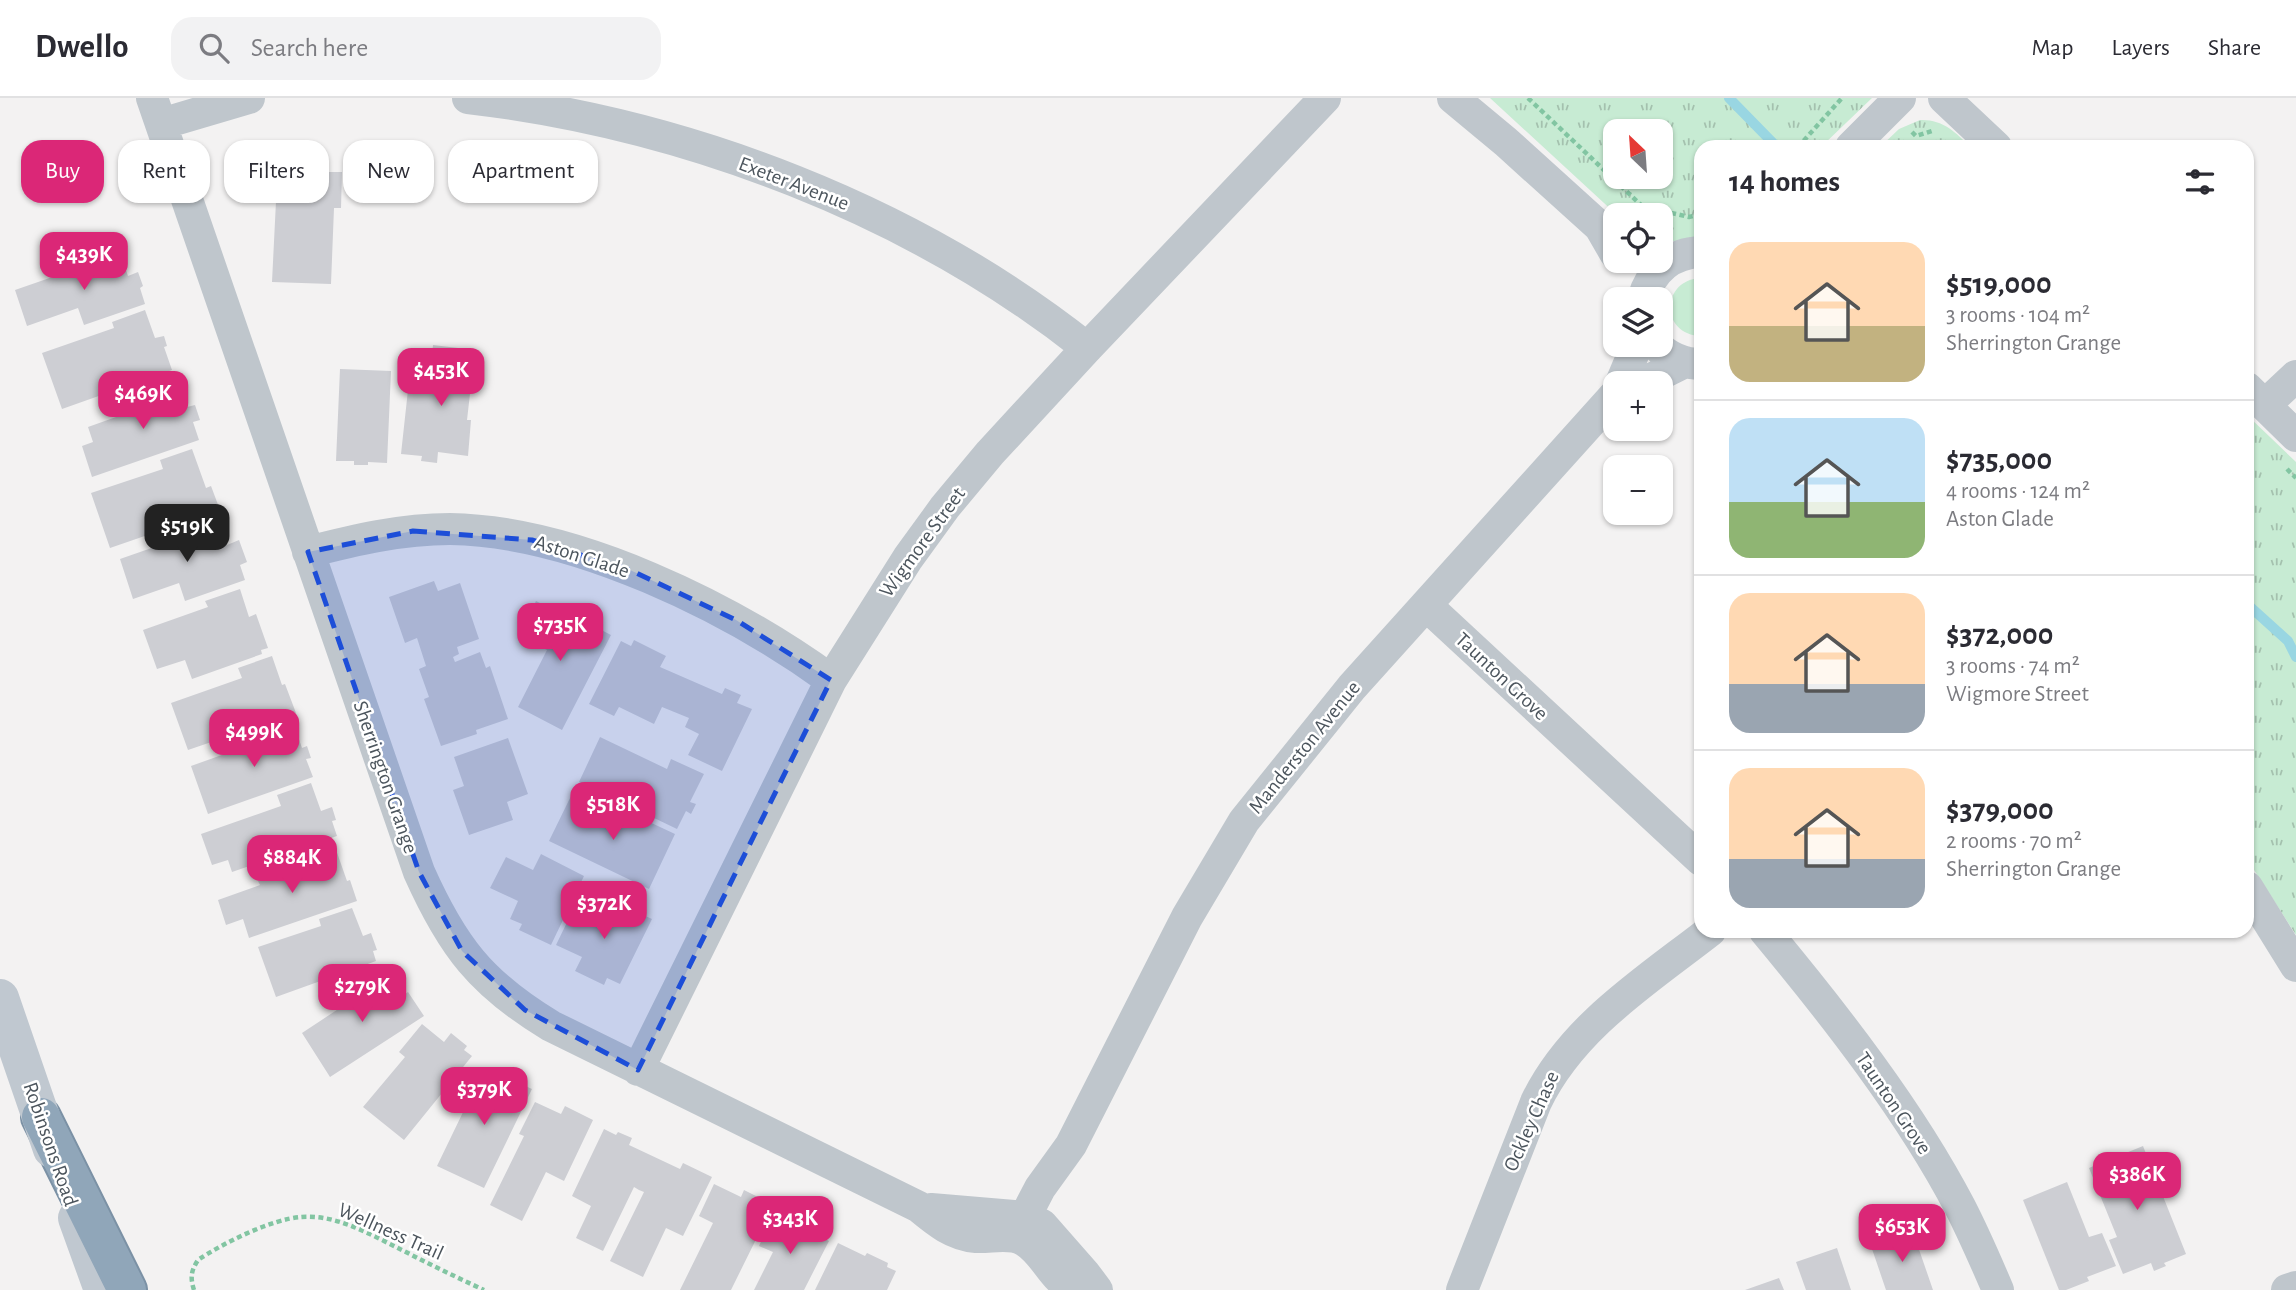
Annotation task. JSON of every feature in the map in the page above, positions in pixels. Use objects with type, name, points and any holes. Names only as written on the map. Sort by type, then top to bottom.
[{"type":"highway","points":[[41,1117],[127,1290]]},
{"type":"main road","name":"Robinsons Road","points":[[0,999],[103,1290]]},
{"type":"street","points":[[156,111],[249,98]]},
{"type":"street","name":"Exeter Avenue","points":[[468,98],[560,112],[625,126],[740,162],[822,192],[889,222],[949,255],[1029,304],[1087,348]]},
{"type":"street","name":"Wigmore Street","points":[[638,1070],[831,680],[908,558],[989,453],[1325,98]]},
{"type":"street","points":[[1453,98],[1506,142],[1603,231]]},
{"type":"street","points":[[1861,137],[1900,98]]},
{"type":"street","points":[[1944,98],[1989,140]]},
{"type":"street","name":"Sherrington Grange","points":[[156,111],[419,872],[432,902],[456,943],[479,972],[525,1010],[551,1026],[919,1207],[942,1226],[975,1237],[1012,1237],[1030,1227]]},
{"type":"street","points":[[1647,287],[1659,268],[1683,250]]},
{"type":"street","points":[[1670,357],[1693,363]]},
{"type":"street","points":[[1673,371],[1693,363]]},
{"type":"street","points":[[2296,376],[2256,397],[2296,436]]},
{"type":"street","name":"Manderston Avenue","points":[[1030,1227],[1059,1198],[1071,1145],[1187,917],[1244,821],[1352,687],[1603,409]]},
{"type":"street","name":"Aston Glade","points":[[308,552],[381,535],[450,529],[490,532],[532,540],[630,570],[683,594],[736,620],[799,657],[831,680]]},
{"type":"street","name":"Taunton Grove","points":[[1427,606],[1694,854]]},
{"type":"street","points":[[2254,898],[2296,966]]},
{"type":"street","name":"Ockley Chase","points":[[1462,1290],[1548,1076],[1575,1041],[1598,1020],[1701,938]]},
{"type":"street","name":"Taunton Grove","points":[[1771,938],[1831,1012],[1912,1127],[1960,1207],[1998,1290]]},
{"type":"street","points":[[1030,1227],[1051,1271],[1074,1290]]},
{"type":"street","points":[[1030,1227],[1085,1273],[1097,1290]]},
{"type":"street","points":[[2287,1290],[2296,1287]]},
{"type":"path","points":[[1528,98],[1642,206],[1689,217],[1694,216]]},
{"type":"path","points":[[1804,140],[1841,99]]},
{"type":"path","name":"Wellness Trail","points":[[194,1290],[190,1278],[198,1260],[264,1227],[304,1216],[351,1226],[484,1290]]},
{"type":"highlighted area","points":[[413,531],[532,540],[630,570],[736,620],[831,680],[638,1070],[525,1010],[462,951],[419,872],[308,552]]},
{"type":"green space","points":[[1490,98],[1872,98],[1828,140],[1694,140],[1694,241],[1673,241],[1673,203],[1604,203]]},
{"type":"green space","points":[[1920,120],[1928,120],[1942,124],[1963,140],[1887,140],[1899,129]]},
{"type":"green space","points":[[1694,280],[1694,334],[1678,327],[1673,320],[1673,296],[1678,288]]},
{"type":"green space","points":[[2254,422],[2296,462],[2296,935],[2254,870]]},
{"type":"building","points":[[329,172],[342,172],[341,208],[334,208],[331,284],[272,282],[276,203],[329,203]]},
{"type":"building","points":[[119,249],[128,276],[138,272],[145,304],[84,325],[78,308],[27,326],[15,290],[87,265],[85,260]]},
{"type":"building","points":[[145,310],[155,338],[164,336],[167,346],[164,347],[172,370],[62,409],[42,353],[114,328],[112,322]]},
{"type":"building","points":[[433,345],[475,350],[467,420],[471,420],[468,456],[438,452],[437,463],[421,461],[422,456],[401,454],[408,390],[428,392]]},
{"type":"building","points":[[340,369],[391,371],[387,463],[368,462],[368,465],[354,465],[354,461],[336,461]]},
{"type":"building","points":[[178,381],[187,407],[195,405],[200,420],[193,422],[199,440],[92,477],[82,446],[93,442],[88,427],[147,406],[143,394]]},
{"type":"building","points":[[192,449],[206,488],[211,486],[220,510],[110,548],[91,493],[163,469],[160,460]]},
{"type":"building","points":[[218,519],[227,545],[239,540],[247,562],[240,565],[245,580],[185,601],[179,583],[133,599],[120,559],[186,536],[184,530]]},
{"type":"building","points":[[434,581],[438,591],[460,583],[479,639],[457,647],[459,654],[453,657],[455,662],[480,652],[486,668],[490,666],[508,719],[476,730],[477,734],[441,746],[424,699],[429,697],[419,669],[426,666],[417,638],[405,643],[389,597]]},
{"type":"building","points":[[240,589],[249,617],[256,614],[268,648],[261,650],[262,654],[192,679],[185,660],[157,669],[143,630],[208,607],[205,601]]},
{"type":"building","points":[[536,601],[611,635],[562,730],[518,707],[547,650],[519,636]]},
{"type":"building","points":[[634,640],[666,656],[660,667],[722,694],[725,688],[741,695],[737,703],[752,709],[722,771],[688,755],[699,734],[685,727],[689,718],[662,707],[654,724],[619,707],[614,716],[589,704],[621,641],[631,646]]},
{"type":"building","points":[[272,656],[296,713],[188,750],[171,703],[242,678],[238,668]]},
{"type":"building","points":[[292,719],[302,748],[307,746],[311,758],[306,759],[313,777],[208,814],[191,766],[261,741],[258,731]]},
{"type":"building","points":[[600,737],[667,769],[671,759],[704,774],[690,802],[696,804],[691,814],[686,811],[677,829],[579,782]]},
{"type":"building","points":[[508,738],[528,794],[507,802],[513,820],[469,835],[453,790],[464,786],[454,757]]},
{"type":"building","points":[[311,783],[321,811],[332,807],[336,820],[332,821],[337,836],[232,872],[228,860],[212,865],[201,834],[281,806],[277,795]]},
{"type":"building","points":[[571,796],[638,828],[643,819],[675,834],[649,889],[549,841]]},
{"type":"building","points":[[334,844],[357,901],[249,938],[243,919],[226,925],[218,900],[260,885],[258,881],[292,870],[293,873],[304,870],[300,856]]},
{"type":"building","points":[[541,854],[584,876],[551,945],[519,930],[522,924],[510,919],[518,901],[490,888],[506,857],[533,870]]},
{"type":"building","points":[[587,899],[623,917],[628,908],[652,919],[620,984],[607,978],[604,985],[575,971],[582,957],[556,945],[572,912],[579,916]]},
{"type":"building","points":[[352,908],[363,936],[371,933],[377,950],[373,951],[376,961],[276,997],[258,947],[321,926],[319,919]]},
{"type":"building","points":[[385,972],[401,997],[408,992],[424,1016],[330,1077],[302,1033],[358,996],[355,991]]},
{"type":"building","points":[[422,1024],[444,1042],[451,1033],[467,1046],[464,1050],[472,1056],[404,1140],[363,1107],[405,1057],[399,1052]]},
{"type":"building","points":[[476,1070],[502,1083],[505,1077],[532,1089],[484,1188],[437,1166],[466,1106],[460,1104]]},
{"type":"building","points":[[535,1102],[561,1114],[565,1106],[593,1120],[564,1181],[546,1172],[522,1221],[490,1205],[524,1136],[519,1134]]},
{"type":"building","points":[[604,1129],[632,1138],[629,1145],[680,1169],[683,1163],[712,1177],[683,1236],[666,1228],[643,1277],[610,1261],[644,1192],[634,1187],[603,1251],[576,1238],[591,1206],[572,1196]]},
{"type":"building","points":[[2143,1146],[2186,1254],[2164,1263],[2166,1266],[2154,1271],[2151,1263],[2123,1274],[2109,1240],[2117,1237],[2089,1168]]},
{"type":"building","points":[[2067,1182],[2089,1237],[2102,1233],[2116,1266],[2087,1277],[2089,1281],[2059,1290],[2023,1200]]},
{"type":"building","points":[[714,1184],[741,1197],[744,1190],[762,1199],[759,1205],[770,1211],[731,1290],[680,1290],[713,1223],[699,1216]]},
{"type":"building","points":[[774,1214],[829,1241],[804,1290],[754,1290],[773,1252],[759,1246]]},
{"type":"building","points":[[1913,1232],[1933,1290],[1886,1290],[1871,1246]]},
{"type":"building","points":[[838,1243],[888,1263],[887,1267],[896,1271],[887,1290],[815,1290]]},
{"type":"building","points":[[1837,1248],[1851,1290],[1806,1290],[1796,1262]]},
{"type":"building","points":[[1779,1278],[1784,1290],[1745,1290]]},
{"type":"waterway","points":[[1729,98],[1770,140]]},
{"type":"waterway","points":[[2254,610],[2288,641],[2296,657]]}]
